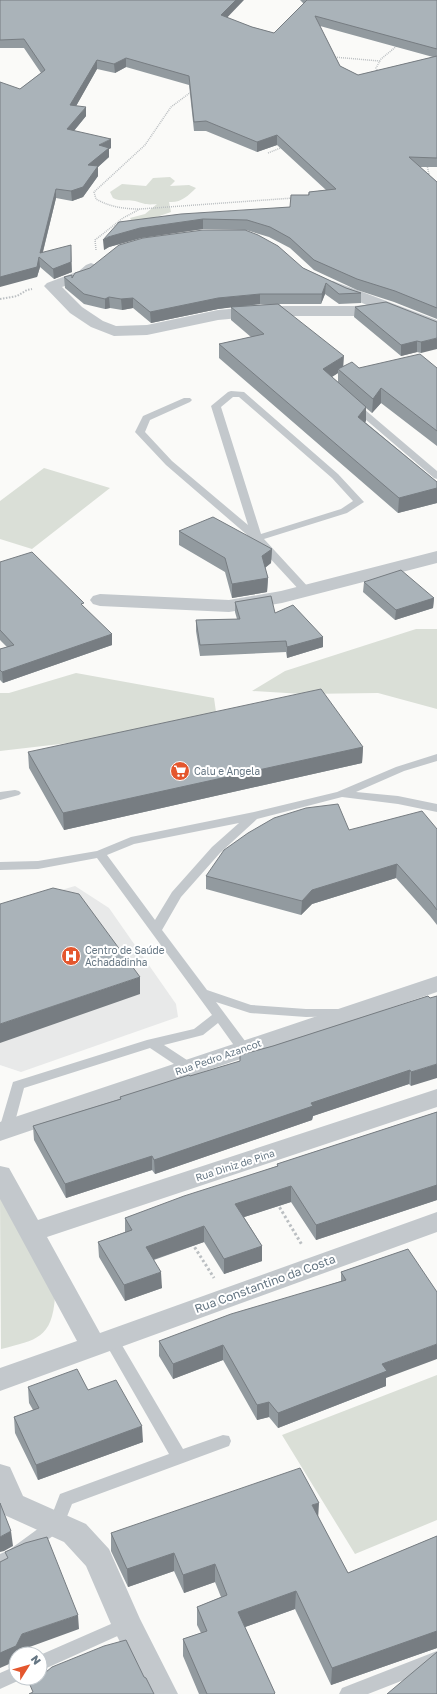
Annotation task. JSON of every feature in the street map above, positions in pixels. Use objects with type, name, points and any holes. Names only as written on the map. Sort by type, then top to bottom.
[{"type":"street","points":[[99,262],[84,274],[52,286],[76,310],[97,324],[114,331],[147,330],[225,315],[260,312],[354,311],[388,306]]},
{"type":"street","points":[[322,281],[351,294],[388,306],[437,326]]},
{"type":"street","points":[[100,600],[229,606],[282,597],[437,557]]},
{"type":"street","name":"Rua Pedro Azancot","points":[[3,1131],[243,1048],[437,984]]},
{"type":"street","name":"Rua Diniz de Pina","points":[[32,1232],[437,1098]]},
{"type":"street","points":[[0,1175],[32,1232],[102,1342]]},
{"type":"street","name":"Rua Constantino da Costa","points":[[0,1380],[437,1222]]},
{"type":"street","points":[[0,1476],[11,1504],[75,1533],[98,1558],[126,1624],[162,1694]]},
{"type":"lane","points":[[231,394],[241,394],[335,476],[359,502],[344,511],[257,538],[216,406],[231,394]]},
{"type":"lane","points":[[347,399],[437,476]]},
{"type":"lane","points":[[187,400],[146,418],[140,432],[168,462],[257,538],[306,591]]},
{"type":"lane","points":[[0,866],[38,865],[100,854],[132,841],[254,816],[341,794],[400,769],[437,757]]},
{"type":"lane","points":[[0,796],[15,793]]},
{"type":"lane","points":[[341,794],[398,800],[437,808]]},
{"type":"lane","points":[[156,930],[176,895],[216,850],[254,816]]},
{"type":"lane","points":[[100,854],[243,1048]]},
{"type":"lane","points":[[203,993],[250,1009],[306,1013],[348,1013]]},
{"type":"lane","points":[[3,1131],[18,1085],[152,1042],[198,1032],[219,1016]]},
{"type":"lane","points":[[152,1042],[188,1067]]},
{"type":"lane","points":[[102,1342],[179,1457]]},
{"type":"lane","points":[[0,1561],[15,1555],[56,1524],[66,1499],[223,1441]]},
{"type":"lane","points":[[48,1659],[126,1624]]},
{"type":"lane","points":[[348,1694],[437,1659]]},
{"type":"path","points":[[379,73],[376,68],[380,61],[398,45]]},
{"type":"path","points":[[327,57],[380,61]]},
{"type":"path","points":[[195,91],[188,94],[171,107],[145,145],[94,192],[96,199],[106,205],[130,210],[293,198]]},
{"type":"path","points":[[268,153],[282,147]]},
{"type":"path","points":[[426,182],[430,178],[427,164]]},
{"type":"path","points":[[99,262],[95,240],[123,218],[140,209]]},
{"type":"path","points":[[0,299],[17,296],[28,290],[52,286]]},
{"type":"shaded area","points":[[170,177],[175,181],[170,186],[189,185],[196,188],[181,200],[169,202],[171,212],[142,222],[132,222],[130,218],[145,214],[157,204],[143,204],[132,200],[116,199],[113,198],[110,192],[122,184],[146,186],[153,178]]},
{"type":"shaded area","points":[[44,468],[110,488],[32,549],[0,539],[0,501]]},
{"type":"shaded area","points":[[416,629],[437,629],[437,709],[378,693],[303,694],[252,691],[285,671]]},
{"type":"shaded area","points":[[76,673],[214,698],[216,712],[86,741],[0,751],[0,693],[9,693]]},
{"type":"shaded area","name":"Centro de Saúde Achadadinha","points":[[75,886],[109,908],[176,1004],[178,1017],[21,1072],[0,1065],[0,908]]},
{"type":"shaded area","points":[[0,1197],[55,1297],[50,1321],[46,1329],[40,1335],[24,1343],[1,1349]]},
{"type":"shaded area","points":[[437,1375],[437,1520],[355,1554],[282,1435]]},
{"type":"building","points":[[0,0],[236,0],[221,15],[252,27],[274,33],[307,0],[437,0],[437,49],[315,16],[340,66],[358,75],[437,56],[437,158],[409,157],[437,182],[437,308],[395,291],[357,279],[314,260],[290,238],[270,227],[247,220],[203,219],[140,228],[108,237],[103,240],[119,222],[181,214],[290,207],[291,195],[309,195],[309,192],[336,189],[277,135],[257,142],[206,121],[194,122],[189,76],[126,58],[114,64],[97,60],[70,105],[86,107],[67,129],[111,139],[99,145],[109,148],[88,165],[98,166],[83,187],[71,191],[56,189],[40,253],[71,245],[71,262],[53,269],[39,257],[37,267],[0,277],[0,82],[20,89],[45,70],[24,39],[0,40]]},
{"type":"building","points":[[203,230],[245,230],[258,235],[278,246],[303,268],[346,288],[361,293],[339,294],[326,283],[322,294],[260,294],[218,298],[150,312],[133,298],[121,299],[109,297],[105,299],[84,294],[64,277],[72,275],[72,278],[75,273],[90,268],[119,245],[143,238]]},
{"type":"building","points":[[386,302],[437,322],[437,338],[401,345],[355,307]]},
{"type":"building","points":[[278,304],[344,356],[323,369],[366,407],[358,417],[437,482],[437,488],[399,498],[219,344],[264,334],[231,307]]},
{"type":"building","points":[[420,354],[437,368],[437,431],[381,388],[373,399],[338,369],[352,362],[359,368]]},
{"type":"building","points":[[213,517],[272,549],[262,556],[268,578],[232,584],[225,558],[179,531]]},
{"type":"building","points":[[32,552],[84,603],[81,604],[112,634],[2,672],[0,670],[0,649],[14,645],[0,630],[0,562]]},
{"type":"building","points":[[401,570],[434,598],[396,610],[364,582]]},
{"type":"building","points":[[271,596],[275,613],[293,605],[323,637],[287,647],[286,641],[200,645],[196,620],[240,619],[235,602]]},
{"type":"building","name":"Calu e Angela","points":[[321,689],[363,747],[63,813],[28,752]]},
{"type":"building","points":[[338,804],[349,830],[422,811],[437,829],[437,910],[397,864],[312,890],[302,901],[206,876],[224,850],[248,833],[274,818],[306,808]]},
{"type":"building","points":[[53,888],[79,894],[140,977],[0,1024],[0,904]]},
{"type":"building","points":[[428,996],[430,998],[437,996],[437,1064],[411,1072],[410,1070],[311,1103],[313,1106],[154,1160],[152,1156],[65,1184],[33,1126],[121,1099],[120,1097],[189,1075],[190,1076],[240,1061],[240,1055],[273,1046]]},
{"type":"building","points":[[437,1112],[437,1185],[316,1225],[291,1186],[235,1204],[262,1246],[224,1259],[204,1226],[146,1247],[161,1272],[124,1285],[98,1242],[132,1230],[125,1218],[184,1196],[278,1166],[277,1164]]},
{"type":"building","points":[[408,1249],[437,1292],[437,1344],[382,1364],[387,1371],[278,1413],[269,1402],[257,1405],[223,1345],[173,1364],[159,1341],[231,1314],[346,1280],[341,1272]]},
{"type":"building","points":[[77,1369],[88,1390],[116,1380],[142,1426],[36,1465],[14,1417],[39,1408],[28,1387]]},
{"type":"building","points":[[300,1468],[319,1503],[312,1505],[348,1573],[437,1536],[437,1631],[332,1668],[296,1591],[238,1612],[275,1693],[207,1694],[183,1639],[207,1631],[197,1607],[227,1595],[215,1564],[183,1575],[174,1553],[127,1569],[111,1533]]},
{"type":"building","points":[[0,1503],[11,1531],[0,1537]]},
{"type":"building","points":[[47,1537],[78,1615],[22,1634],[16,1646],[8,1646],[8,1650],[0,1653],[0,1562],[8,1558],[5,1552],[25,1543]]},
{"type":"building","points":[[126,1640],[154,1694],[29,1694],[33,1692],[30,1686],[48,1686],[48,1670],[52,1667],[104,1646]]},
{"type":"building","points":[[437,1652],[437,1694],[387,1694]]},
{"type":"place","name":"Calu e Angela","points":[[180,771]]},
{"type":"place","name":"Centro de Saúde Achadadinha","points":[[71,956]]}]
